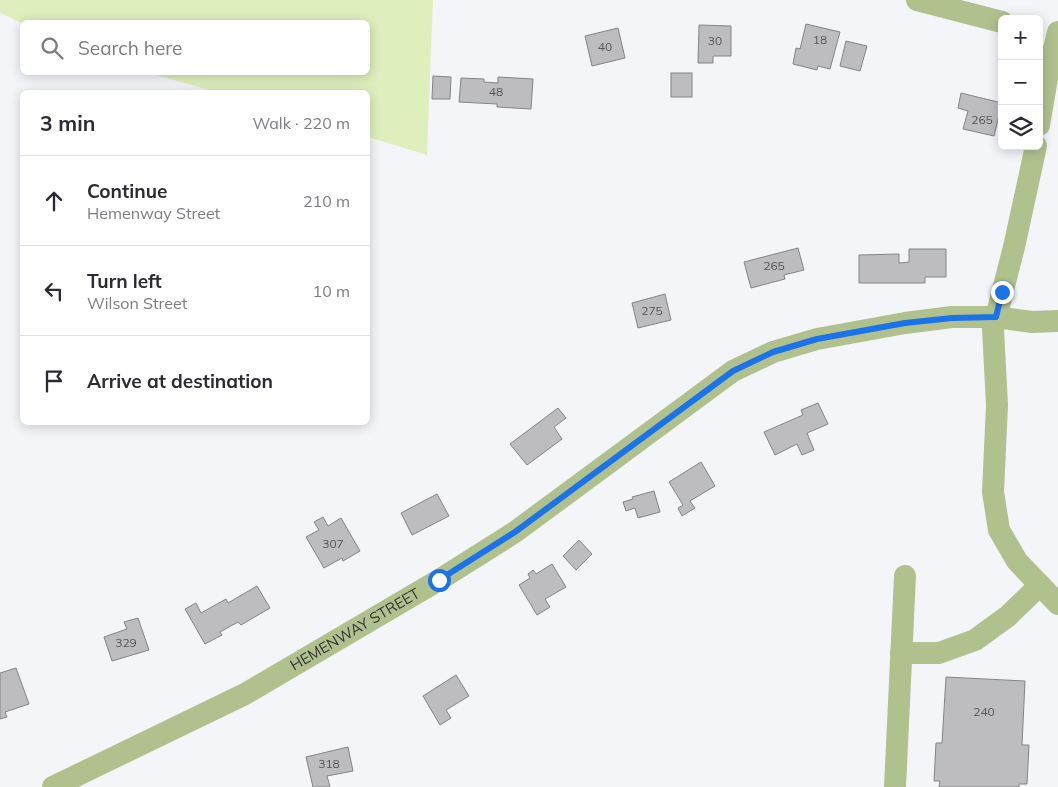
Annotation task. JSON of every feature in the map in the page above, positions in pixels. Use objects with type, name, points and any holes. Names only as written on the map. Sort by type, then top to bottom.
[{"type":"street","points":[[918,0],[998,21]]},
{"type":"street","points":[[1042,105],[1058,34],[1043,32]]},
{"type":"street","points":[[1035,150],[1014,247],[992,329],[996,405],[993,492],[999,530],[1017,561],[1058,604]]},
{"type":"street","name":"HEMENWAY STREET","points":[[53,787],[245,694],[439,580],[515,532],[733,371],[773,352],[817,339],[905,323],[952,318],[996,317],[1032,322],[1058,321]]},
{"type":"street","points":[[895,787],[905,576]]},
{"type":"street","points":[[901,653],[939,653],[975,640],[1008,616],[1040,585]]},
{"type":"green space","points":[[0,0],[433,0],[427,155],[370,138],[370,90],[209,90],[156,75],[370,75],[370,20],[20,20],[20,22],[0,13]]},
{"type":"building","points":[[806,24],[840,32],[830,69],[818,66],[817,70],[793,64],[796,48],[800,49]]},
{"type":"building","points":[[699,25],[731,26],[731,56],[713,56],[713,63],[698,63]]},
{"type":"building","points":[[618,28],[625,58],[592,66],[585,36]]},
{"type":"building","points":[[846,41],[867,46],[860,71],[840,66]]},
{"type":"building","points":[[671,73],[692,73],[692,97],[671,97]]},
{"type":"building","points":[[433,76],[451,77],[450,99],[432,99]]},
{"type":"building","points":[[498,77],[533,79],[531,109],[497,107],[497,104],[459,102],[461,78],[484,79],[484,82],[498,83]]},
{"type":"building","points":[[961,93],[998,102],[998,120],[994,136],[963,129],[968,111],[958,108]]},
{"type":"building","points":[[798,248],[804,270],[784,275],[785,279],[751,288],[744,262]]},
{"type":"building","points":[[909,249],[946,249],[946,277],[925,277],[925,283],[859,283],[859,255],[899,254],[899,263],[909,262]]},
{"type":"building","points":[[665,294],[671,320],[638,328],[632,303]]},
{"type":"building","points":[[818,403],[828,424],[807,433],[814,450],[802,455],[797,444],[775,455],[764,432],[803,415],[801,410]]},
{"type":"building","points":[[558,408],[566,418],[554,427],[562,439],[527,465],[510,444]]},
{"type":"building","points":[[701,462],[715,486],[690,501],[695,508],[682,516],[678,508],[683,505],[669,482]]},
{"type":"building","points":[[654,491],[660,512],[638,518],[635,508],[626,511],[623,502],[633,499],[632,497]]},
{"type":"building","points":[[437,494],[449,516],[412,535],[401,513]]},
{"type":"building","points":[[323,517],[328,526],[341,518],[360,551],[343,561],[342,558],[324,568],[306,537],[319,530],[314,522]]},
{"type":"building","points":[[579,540],[592,554],[576,570],[563,556]]},
{"type":"building","points":[[552,564],[566,587],[545,599],[550,607],[537,615],[519,585],[530,578],[528,574],[533,570],[536,574]]},
{"type":"building","points":[[257,586],[270,608],[241,625],[238,622],[220,632],[222,635],[205,644],[185,609],[196,603],[201,613],[226,599],[228,603]]},
{"type":"building","points":[[138,618],[149,650],[112,661],[104,637],[127,629],[124,622]]},
{"type":"building","points":[[16,668],[29,704],[5,712],[7,717],[0,719],[0,673]]},
{"type":"building","points":[[456,675],[469,696],[446,710],[451,718],[440,725],[423,696]]},
{"type":"building","points":[[946,677],[1025,681],[1022,745],[1029,745],[1027,784],[1019,784],[1019,787],[939,787],[940,781],[934,781],[936,743],[942,743]]},
{"type":"building","points":[[348,747],[353,771],[327,776],[330,787],[313,787],[306,757]]},
{"type":"route","points":[[439,580],[515,532],[733,371],[773,352],[817,339],[905,323],[952,318],[996,317],[1002,292]]}]
